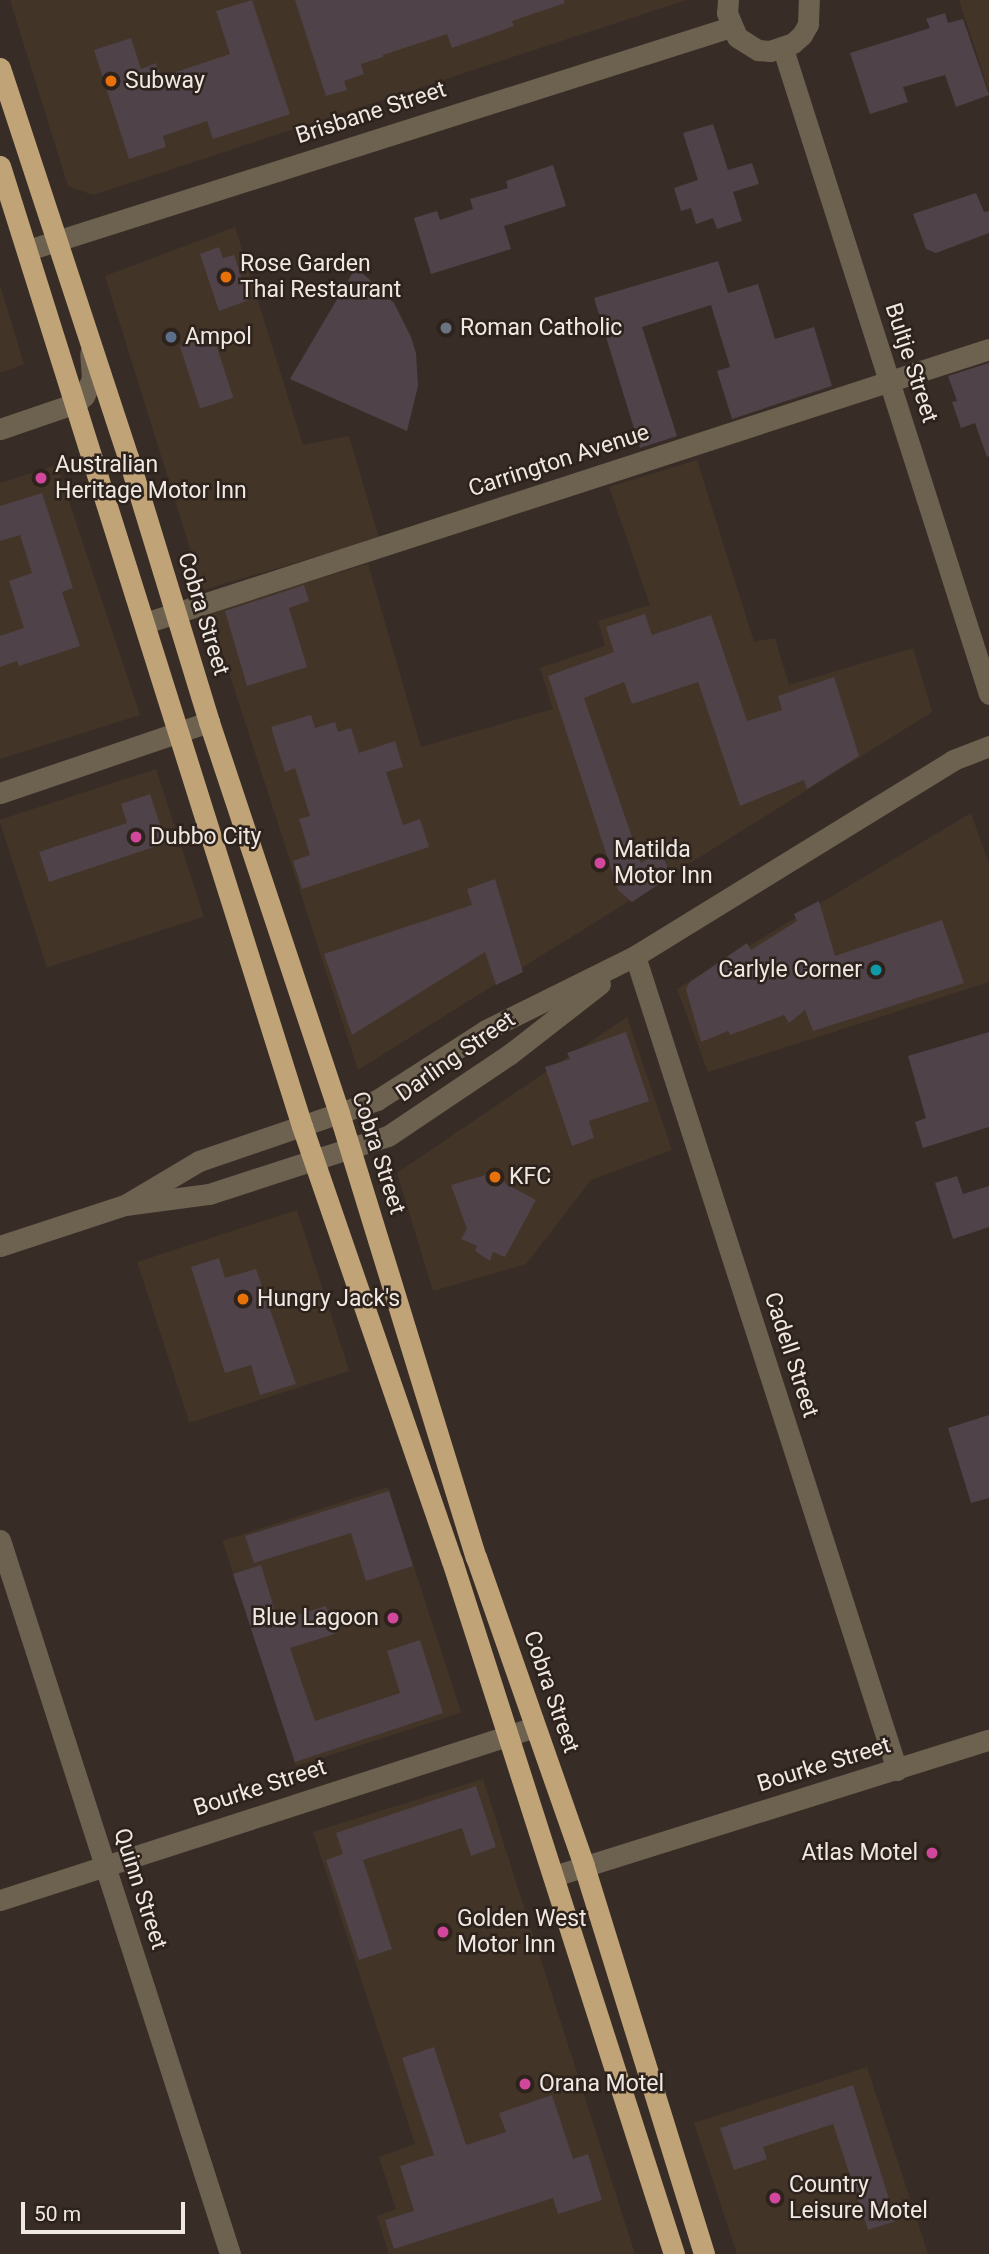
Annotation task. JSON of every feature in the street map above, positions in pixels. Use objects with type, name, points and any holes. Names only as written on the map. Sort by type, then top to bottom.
[{"type":"highway","name":"Cobra Street","points":[[0,68],[80,310],[174,614],[338,1113],[476,1557],[584,1866],[704,2254]]},
{"type":"highway","points":[[0,166],[302,1126],[508,1736],[674,2254]]},
{"type":"street","points":[[728,0],[731,27],[747,45],[770,51],[783,49],[802,35],[808,23],[809,0]]},
{"type":"street","name":"Brisbane Street","points":[[28,250],[731,27]]},
{"type":"street","name":"Bultje Street","points":[[783,49],[989,694]]},
{"type":"street","points":[[0,429],[76,402],[90,389],[92,379],[80,310]]},
{"type":"street","name":"Carrington Avenue","points":[[145,623],[989,349]]},
{"type":"street","points":[[0,793],[209,722]]},
{"type":"street","name":"Darling Street","points":[[125,1205],[199,1161],[377,1100],[486,1030],[635,956],[880,803],[953,760],[989,746]]},
{"type":"street","name":"Darling Street","points":[[0,1246],[125,1205],[209,1194],[388,1136],[510,1054],[635,956]]},
{"type":"street","name":"Cadell Street","points":[[635,956],[897,1770]]},
{"type":"street","name":"Quinn Street","points":[[0,1539],[230,2254]]},
{"type":"street","name":"Bourke Street","points":[[0,1900],[535,1727]]},
{"type":"street","name":"Bourke Street","points":[[554,1876],[989,1740]]},
{"type":"shaded area","points":[[10,0],[686,0],[93,195],[68,186]]},
{"type":"shaded area","points":[[959,0],[989,0],[989,92]]},
{"type":"shaded area","points":[[235,227],[303,445],[349,436],[379,538],[203,590],[105,276]]},
{"type":"shaded area","points":[[0,285],[24,364],[0,373]]},
{"type":"shaded area","points":[[697,460],[754,642],[775,638],[789,685],[913,648],[932,712],[358,1070],[209,611],[368,564],[421,747],[553,709],[540,668],[605,646],[598,621],[650,605],[609,487]]},
{"type":"shaded area","points":[[57,465],[140,715],[0,759],[0,483]]},
{"type":"shaded area","points":[[156,769],[204,916],[47,967],[0,820]]},
{"type":"shaded area","points":[[971,813],[989,864],[989,982],[708,1072],[677,989]]},
{"type":"shaded area","points":[[627,1017],[672,1150],[591,1180],[526,1264],[433,1291],[397,1173]]},
{"type":"shaded area","points":[[297,1210],[349,1371],[189,1423],[137,1262]]},
{"type":"shaded area","points":[[388,1487],[461,1712],[296,1766],[223,1541]]},
{"type":"shaded area","points":[[483,1779],[635,2254],[389,2254],[377,2216],[396,2209],[379,2157],[415,2144],[313,1832]]},
{"type":"shaded area","points":[[867,2067],[928,2254],[737,2254],[694,2123]]},
{"type":"building","points":[[252,0],[290,114],[213,139],[207,121],[163,136],[166,147],[129,159],[94,50],[131,38],[141,69],[156,63],[161,77],[230,54],[216,11]]},
{"type":"building","points":[[295,0],[564,0],[565,3],[512,21],[514,26],[452,48],[447,34],[383,55],[361,64],[364,74],[344,81],[347,90],[326,96]]},
{"type":"building","points":[[945,13],[948,23],[963,19],[989,95],[956,107],[945,75],[903,87],[908,102],[870,114],[850,53],[930,28],[926,19]]},
{"type":"building","points":[[713,124],[728,170],[752,163],[759,184],[733,192],[742,221],[717,229],[713,218],[696,224],[691,208],[681,211],[674,188],[698,180],[683,133]]},
{"type":"building","points":[[553,165],[566,206],[504,226],[511,249],[431,274],[414,218],[437,211],[440,220],[473,209],[470,199],[508,188],[506,181]]},
{"type":"building","points":[[976,193],[984,212],[989,211],[989,233],[936,253],[926,249],[913,214]]},
{"type":"building","points":[[219,247],[223,258],[234,255],[249,300],[219,311],[200,254]]},
{"type":"building","points":[[718,261],[728,293],[758,284],[775,339],[814,327],[832,386],[732,419],[717,371],[730,367],[711,305],[642,327],[677,436],[640,448],[594,298]]},
{"type":"building","points":[[356,267],[394,303],[416,353],[418,386],[407,431],[290,379]]},
{"type":"building","points":[[213,335],[233,398],[200,409],[180,346]]},
{"type":"building","points":[[989,363],[987,457],[975,423],[961,428],[952,402],[957,401],[948,376]]},
{"type":"building","points":[[42,493],[73,588],[62,592],[80,646],[19,666],[17,661],[0,667],[0,636],[24,628],[9,581],[32,573],[20,535],[0,541],[0,506]]},
{"type":"building","points":[[304,585],[309,601],[289,608],[307,667],[247,686],[225,611]]},
{"type":"building","points":[[645,614],[652,635],[711,615],[747,721],[782,710],[778,696],[834,677],[859,756],[807,789],[804,780],[740,806],[698,682],[632,704],[624,682],[584,698],[641,863],[661,851],[671,876],[632,902],[618,890],[548,676],[614,652],[606,627]]},
{"type":"building","points":[[311,715],[315,728],[335,722],[338,732],[351,728],[359,753],[395,741],[403,767],[386,772],[403,825],[420,819],[429,847],[302,889],[293,861],[310,855],[299,819],[310,816],[295,768],[285,772],[271,727]]},
{"type":"building","points":[[150,794],[166,843],[49,882],[39,852],[127,823],[121,804]]},
{"type":"building","points":[[495,879],[523,972],[496,985],[485,952],[352,1035],[324,954],[472,905],[467,889]]},
{"type":"building","points":[[819,901],[835,956],[942,920],[964,983],[813,1031],[805,1010],[789,1023],[784,1015],[730,1035],[728,1031],[701,1042],[686,989],[690,982],[747,943],[751,950],[797,921],[794,914]]},
{"type":"building","points":[[626,1032],[649,1101],[589,1121],[594,1138],[572,1146],[545,1067],[570,1059],[567,1053]]},
{"type":"building","points":[[989,1032],[989,1127],[923,1148],[915,1122],[926,1118],[908,1056]]},
{"type":"building","points":[[499,1171],[506,1184],[536,1200],[505,1257],[493,1252],[490,1261],[475,1251],[477,1246],[461,1239],[467,1229],[451,1185]]},
{"type":"building","points":[[957,1176],[963,1194],[989,1186],[989,1227],[953,1239],[935,1183]]},
{"type":"building","points":[[219,1258],[225,1278],[256,1269],[296,1384],[260,1395],[251,1365],[225,1373],[191,1267]]},
{"type":"building","points":[[989,1415],[989,1498],[971,1503],[948,1428]]},
{"type":"building","points":[[389,1491],[413,1566],[366,1581],[351,1533],[254,1563],[245,1536]]},
{"type":"building","points":[[261,1565],[278,1621],[326,1606],[335,1634],[290,1648],[315,1721],[400,1693],[387,1651],[420,1640],[443,1713],[295,1762],[233,1574]]},
{"type":"building","points":[[476,1786],[496,1847],[471,1856],[462,1828],[363,1860],[392,1949],[359,1960],[326,1860],[343,1854],[336,1833]]},
{"type":"building","points":[[434,2047],[466,2145],[506,2132],[499,2113],[552,2095],[573,2159],[588,2154],[602,2200],[558,2214],[553,2198],[394,2249],[385,2220],[414,2211],[400,2166],[434,2155],[402,2058]]},
{"type":"building","points":[[853,2085],[896,2221],[868,2230],[833,2124],[763,2147],[767,2159],[734,2170],[720,2128]]},
{"type":"place","name":"Subway","points":[[111,81]]},
{"type":"place","name":"Rose Garden Thai Restaurant","points":[[226,277]]},
{"type":"place","name":"Roman Catholic","points":[[446,328]]},
{"type":"place","name":"Ampol","points":[[171,337]]},
{"type":"place","name":"Australian Heritage Motor Inn","points":[[41,478]]},
{"type":"place","name":"Dubbo City","points":[[136,837]]},
{"type":"place","name":"Matilda Motor Inn","points":[[600,863]]},
{"type":"place","name":"Carlyle Corner","points":[[876,970]]},
{"type":"place","name":"KFC","points":[[495,1177]]},
{"type":"place","name":"Hungry Jack's","points":[[243,1299]]},
{"type":"place","name":"Blue Lagoon","points":[[393,1618]]},
{"type":"place","name":"Atlas Motel","points":[[932,1853]]},
{"type":"place","name":"Golden West Motor Inn","points":[[443,1932]]},
{"type":"place","name":"Orana Motel","points":[[525,2084]]},
{"type":"place","name":"Country Leisure Motel","points":[[775,2198]]}]
